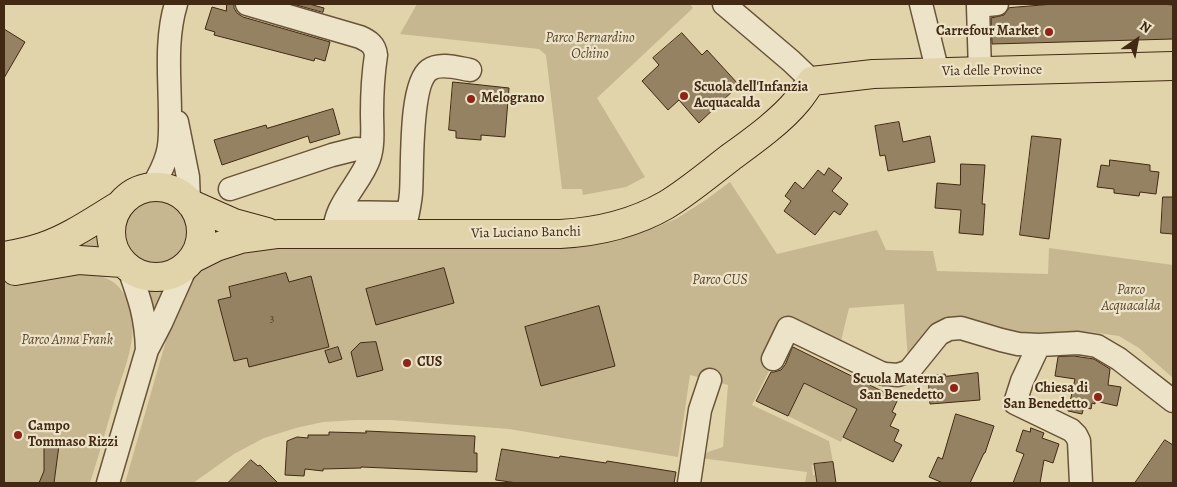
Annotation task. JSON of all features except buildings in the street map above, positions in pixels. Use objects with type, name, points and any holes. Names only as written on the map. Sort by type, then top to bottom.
[{"type":"main road","name":"Via delle Province","points":[[812,81],[867,75],[1173,66]]},
{"type":"main road","name":"Via Luciano Banchi","points":[[4,273],[79,260],[125,266],[142,276],[158,278],[173,275],[190,262],[216,247],[241,239],[337,223],[406,223],[576,233],[601,229],[645,216],[671,202],[741,150],[788,111],[798,101],[812,81]]},
{"type":"main road","name":"Via Luciano Banchi","points":[[152,187],[166,188],[179,193],[190,203],[234,223],[278,234]]},
{"type":"main road","points":[[125,266],[114,250],[110,236],[111,220],[118,206],[127,196],[139,190],[152,187]]},
{"type":"main road","points":[[190,203],[196,210],[202,234],[199,246],[190,262]]},
{"type":"main road","points":[[4,256],[32,250],[69,236],[118,206]]},
{"type":"street","points":[[152,187],[168,154],[170,140],[169,55],[172,19],[176,4]]},
{"type":"street","points":[[247,4],[360,37],[373,45],[376,56],[372,86],[371,150],[365,167],[337,223]]},
{"type":"street","points":[[724,4],[812,81]]},
{"type":"street","points":[[921,4],[938,73]]},
{"type":"street","points":[[980,72],[978,6],[997,4]]},
{"type":"street","points":[[406,223],[411,192],[416,101],[421,80],[427,71],[439,66],[470,70]]},
{"type":"street","points":[[170,92],[184,154],[190,203]]},
{"type":"street","points":[[230,189],[332,155],[356,149],[371,150]]},
{"type":"street","points":[[108,483],[146,350],[190,262]]},
{"type":"street","points":[[125,266],[143,310],[146,350]]},
{"type":"street","points":[[773,359],[788,328],[881,373],[898,375],[909,371],[935,337],[944,331],[955,328],[1008,342],[1038,345],[1091,344],[1119,358],[1173,401]]},
{"type":"street","points":[[1038,345],[1025,372],[1015,402],[1070,430],[1076,435],[1079,441],[1081,483]]},
{"type":"street","points":[[690,483],[700,410],[710,380]]},
{"type":"green space","name":"Parco Bernardino Ochino","points":[[417,4],[690,4],[693,8],[597,98],[645,177],[626,187],[583,195],[582,189],[562,189],[546,55],[539,49],[400,34]]},
{"type":"green space","name":"CUS","points":[[730,182],[777,254],[877,230],[886,250],[933,251],[937,271],[1048,274],[1049,248],[1173,265],[1173,378],[1139,348],[1119,336],[1075,331],[1009,332],[980,323],[908,361],[904,304],[849,308],[840,345],[784,318],[772,365],[752,405],[829,441],[833,462],[812,465],[813,475],[815,475],[817,483],[805,483],[807,472],[700,458],[708,452],[723,447],[728,385],[690,375],[678,457],[509,429],[391,420],[356,420],[323,422],[264,438],[234,454],[193,483],[125,483],[176,306],[185,288],[207,264],[226,255],[267,248],[505,249],[603,244],[635,235],[676,219]]},
{"type":"green space","points":[[155,195],[169,198],[181,206],[189,218],[192,232],[189,246],[181,258],[169,266],[155,269],[141,266],[129,258],[121,246],[118,232],[121,218],[129,206],[141,198]]},
{"type":"green space","points":[[104,223],[103,236],[110,256],[60,251]]},
{"type":"green space","name":"Parco Anna Frank","points":[[77,273],[104,277],[120,288],[130,306],[133,333],[128,359],[90,483],[4,483],[4,284]]},
{"type":"green space","points":[[137,281],[158,284],[169,283],[156,318]]},
{"type":"green space","points":[[794,375],[807,385],[875,418],[850,423],[841,442],[788,416],[799,393],[788,387]]},
{"type":"place","name":"Carrefour Market","points":[[1049,32]]},
{"type":"place","name":"Scuola dell'Infanzia Acquacalda","points":[[684,96]]},
{"type":"place","name":"Melograno","points":[[471,99]]},
{"type":"place","name":"CUS","points":[[407,363]]},
{"type":"place","name":"Scuola Materna San Benedetto","points":[[954,388]]},
{"type":"place","name":"Chiesa di San Benedetto","points":[[1098,397]]},
{"type":"place","name":"Campo Tommaso Rizzi","points":[[18,435]]},
{"type":"park label","name":"Parco CUS","points":[[720,281]]},
{"type":"park label","name":"Parco Acquacalda","points":[[1131,300]]}]
